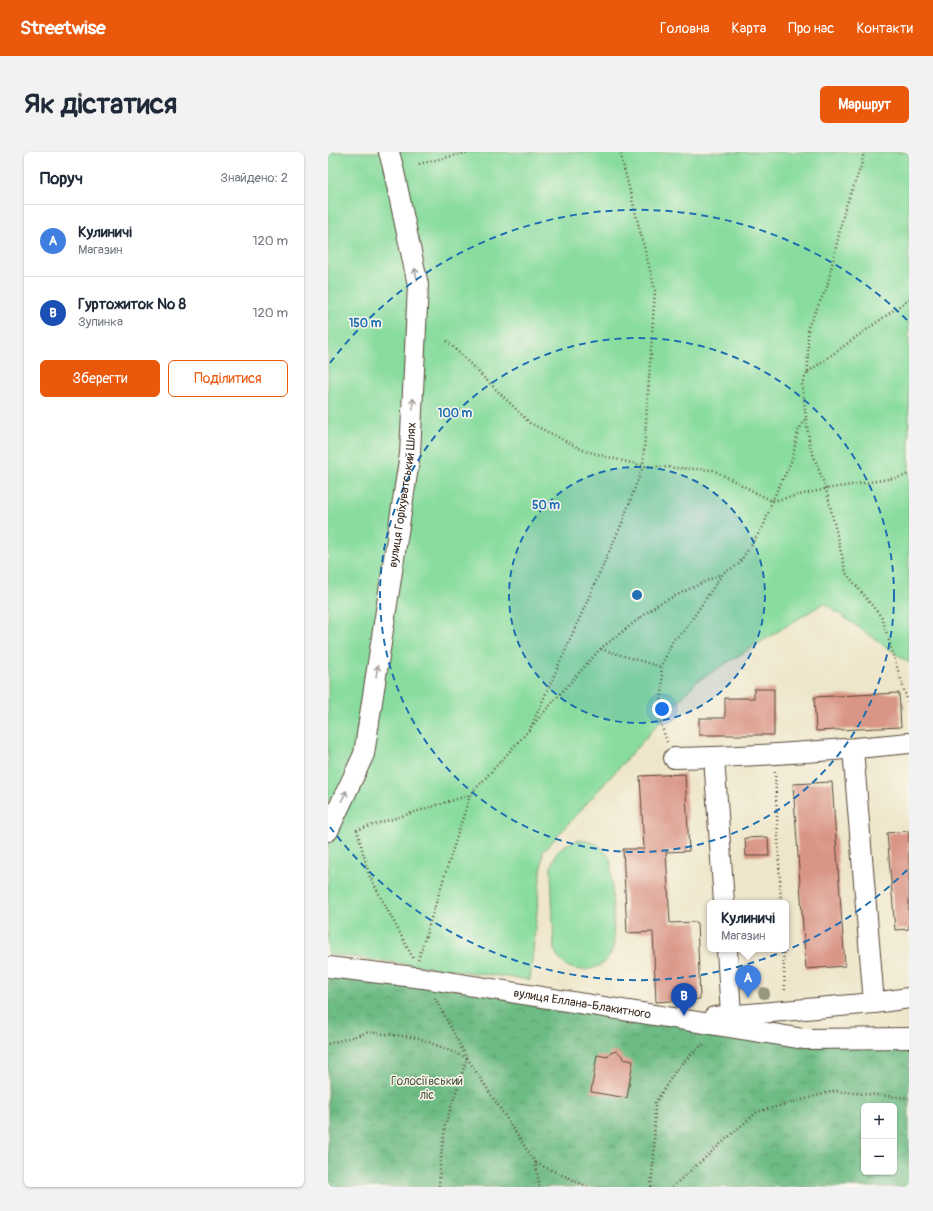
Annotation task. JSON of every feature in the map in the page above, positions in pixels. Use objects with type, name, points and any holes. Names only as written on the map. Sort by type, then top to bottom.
[{"type":"street","name":"вулиця Горіхуватський Шлях","points":[[328,831],[364,754],[410,454],[418,285],[389,152]]},
{"type":"street","points":[[674,758],[853,749],[909,743]]},
{"type":"street","points":[[853,749],[874,1003]]},
{"type":"street","points":[[714,757],[724,900]]},
{"type":"street","points":[[726,952],[726,1021],[786,1011],[874,1003],[909,998]]},
{"type":"street","name":"вулиця Еллана-Блакитного","points":[[328,966],[424,978],[684,1020],[726,1021],[804,1039],[909,1038]]},
{"type":"path","points":[[419,164],[469,152]]},
{"type":"path","points":[[530,729],[622,523],[643,466],[655,290],[620,152]]},
{"type":"path","points":[[808,372],[808,327],[828,287],[845,208],[861,167],[864,152]]},
{"type":"path","points":[[909,299],[808,372],[802,383],[810,446],[826,489],[846,574],[882,618],[909,706]]},
{"type":"path","points":[[447,341],[530,423],[585,451],[643,466],[714,470],[772,501],[826,489],[901,478],[909,474]]},
{"type":"path","points":[[470,794],[357,830],[369,875],[417,966],[470,794],[530,729],[600,649],[658,604],[738,565],[764,525],[772,501],[792,460],[798,431],[806,418]]},
{"type":"path","points":[[674,758],[658,715],[663,687],[661,667],[673,640],[684,631],[723,573]]},
{"type":"path","points":[[600,649],[661,667]]},
{"type":"path","points":[[774,753],[781,900]]},
{"type":"path","points":[[783,952],[786,1011]]},
{"type":"path","points":[[424,978],[467,1058],[535,1162],[540,1187]]},
{"type":"path","points":[[651,1187],[654,1154],[655,1102],[678,1067],[726,1021]]},
{"type":"path","points":[[328,1044],[369,1032],[419,1038],[467,1058]]},
{"type":"path","points":[[439,1187],[444,1126],[467,1058]]},
{"type":"path","points":[[672,1187],[756,1112],[834,1091],[909,1098]]},
{"type":"path","points":[[535,1162],[588,1187]]},
{"type":"green space","points":[[328,152],[909,152],[909,663],[824,603],[696,682],[543,852],[530,980],[328,954]]},
{"type":"green space","points":[[578,840],[598,845],[611,860],[614,943],[611,954],[606,961],[587,970],[579,970],[566,965],[560,960],[554,950],[551,867],[557,852],[563,846]]},
{"type":"green space","name":"Голосіївський ліс","points":[[328,974],[909,1044],[909,1187],[328,1187]]},
{"type":"building","points":[[754,689],[774,689],[774,735],[699,735],[699,718],[725,718],[725,698],[754,698]]},
{"type":"building","points":[[899,693],[901,727],[816,731],[814,697]]},
{"type":"building","points":[[685,774],[689,851],[666,852],[670,923],[697,922],[700,999],[656,1002],[653,932],[627,933],[623,849],[644,849],[640,776]]},
{"type":"building","points":[[832,782],[845,966],[806,969],[793,784]]},
{"type":"building","points":[[909,831],[909,929],[895,930],[887,833]]},
{"type":"building","points":[[768,837],[769,856],[746,856],[745,838]]},
{"type":"building","points":[[617,1051],[623,1059],[633,1061],[627,1098],[591,1092],[597,1055],[608,1057],[610,1053]]},
{"type":"place","name":"Кулиничі","points":[[748,998]]},
{"type":"place","name":"Гуртожиток № 8","points":[[684,1016]]}]
